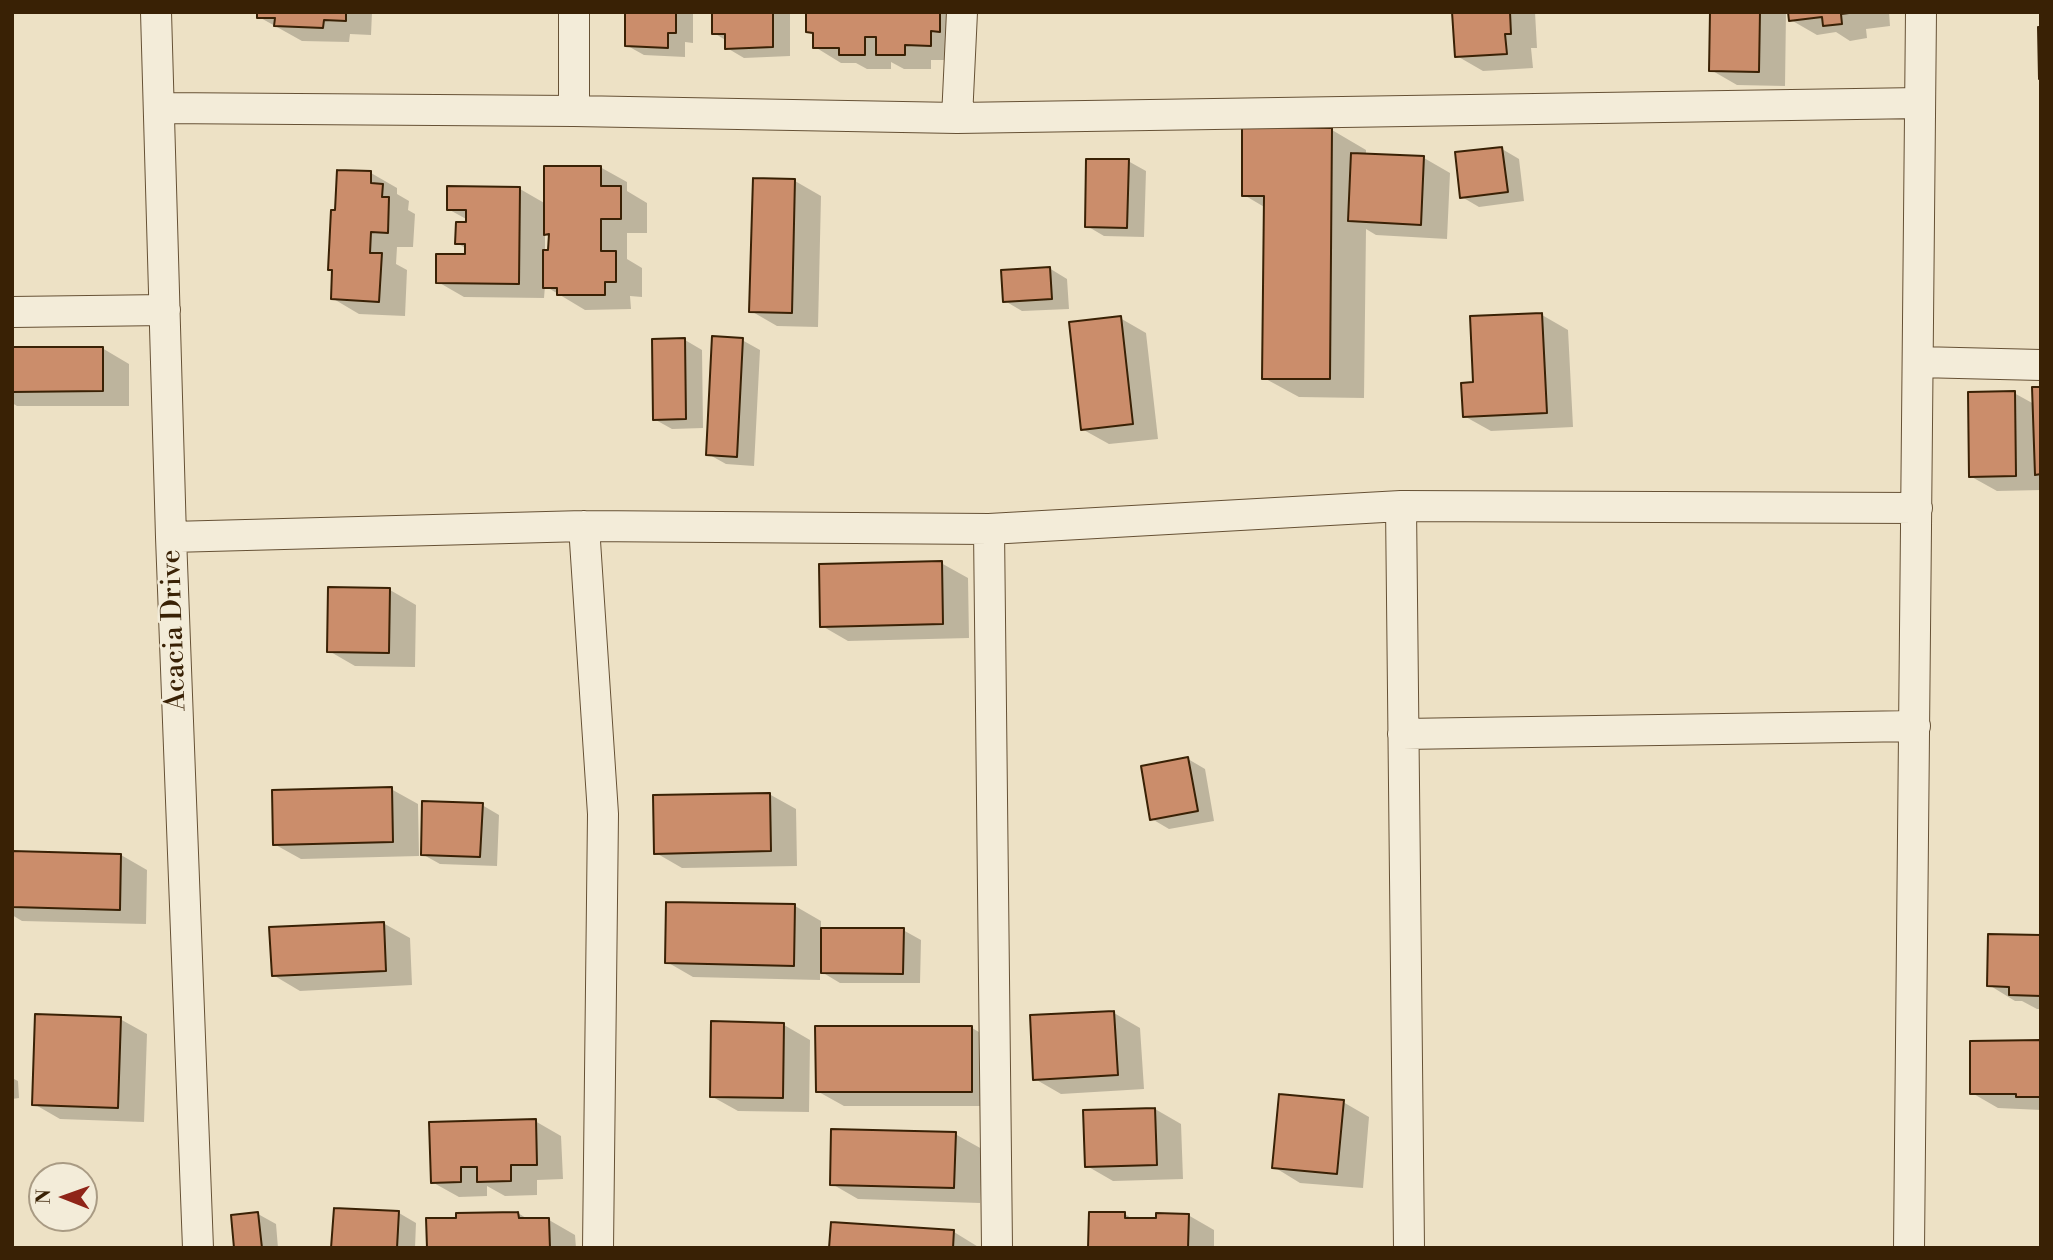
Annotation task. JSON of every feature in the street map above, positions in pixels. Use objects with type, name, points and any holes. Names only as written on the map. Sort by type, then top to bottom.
[{"type":"street","name":"Acacia Drive","points":[[156,12],[171,537],[198,1248]]},
{"type":"street","points":[[574,12],[574,111]]},
{"type":"street","points":[[957,118],[962,12]]},
{"type":"street","points":[[1909,1248],[1921,12]]},
{"type":"street","points":[[160,107],[957,118],[1920,103]]},
{"type":"street","points":[[12,312],[165,310]]},
{"type":"street","points":[[1918,362],[2041,365]]},
{"type":"street","points":[[171,537],[584,526],[989,529],[1401,506],[1917,508]]},
{"type":"street","points":[[1401,506],[1409,1248]]},
{"type":"street","points":[[584,526],[603,814],[598,1248]]},
{"type":"street","points":[[989,529],[996,1248]]},
{"type":"street","points":[[1403,734],[1915,726]]},
{"type":"building","points":[[257,12],[346,12],[346,21],[324,20],[323,28],[274,26],[275,18],[257,18]]},
{"type":"building","points":[[625,12],[676,12],[676,33],[668,33],[668,48],[625,46]]},
{"type":"building","points":[[712,12],[773,12],[773,47],[725,49],[725,34],[712,34]]},
{"type":"building","points":[[806,12],[940,12],[940,32],[931,31],[931,46],[905,45],[905,55],[876,55],[876,37],[865,37],[865,55],[839,55],[839,48],[813,48],[813,33],[806,32]]},
{"type":"building","points":[[1452,12],[1510,12],[1511,34],[1505,34],[1507,54],[1455,57]]},
{"type":"building","points":[[1710,12],[1760,12],[1759,72],[1709,71]]},
{"type":"building","points":[[1788,12],[1857,12],[1841,14],[1842,24],[1823,26],[1822,17],[1789,21]]},
{"type":"building","points":[[2038,27],[2041,27],[2041,79],[2039,79]]},
{"type":"building","points":[[1242,127],[1332,128],[1330,379],[1262,379],[1264,196],[1242,196]]},
{"type":"building","points":[[1502,147],[1508,192],[1460,198],[1455,152]]},
{"type":"building","points":[[1351,153],[1424,156],[1421,225],[1348,221]]},
{"type":"building","points":[[1086,159],[1129,159],[1127,228],[1085,227]]},
{"type":"building","points":[[544,166],[601,166],[601,186],[621,186],[621,219],[601,219],[601,251],[616,251],[616,282],[605,282],[605,295],[557,295],[557,288],[543,288],[543,250],[548,250],[549,234],[544,235]]},
{"type":"building","points":[[337,170],[371,171],[371,183],[383,184],[382,197],[389,197],[388,233],[371,232],[370,253],[382,253],[379,302],[331,299],[332,270],[328,270],[331,210],[335,210]]},
{"type":"building","points":[[753,178],[795,179],[792,313],[749,312]]},
{"type":"building","points":[[447,186],[520,187],[519,284],[436,283],[436,254],[465,254],[465,244],[455,244],[456,222],[466,222],[466,210],[447,210]]},
{"type":"building","points":[[1050,267],[1052,299],[1003,302],[1001,270]]},
{"type":"building","points":[[1542,313],[1547,413],[1463,417],[1461,383],[1473,382],[1470,316]]},
{"type":"building","points":[[1121,316],[1133,424],[1081,430],[1069,322]]},
{"type":"building","points":[[712,336],[743,338],[737,457],[706,455]]},
{"type":"building","points":[[685,338],[686,419],[653,420],[652,339]]},
{"type":"building","points":[[12,347],[103,347],[103,391],[12,392]]},
{"type":"building","points":[[2032,387],[2041,387],[2041,474],[2035,475]]},
{"type":"building","points":[[2015,391],[2016,476],[1969,477],[1968,392]]},
{"type":"building","points":[[942,561],[943,624],[820,627],[819,564]]},
{"type":"building","points":[[328,587],[390,588],[389,653],[327,652]]},
{"type":"building","points":[[1188,757],[1198,811],[1150,820],[1141,766]]},
{"type":"building","points":[[392,787],[393,842],[273,845],[272,790]]},
{"type":"building","points":[[770,793],[771,851],[654,854],[653,795]]},
{"type":"building","points":[[422,801],[483,803],[480,857],[421,855]]},
{"type":"building","points":[[12,851],[121,854],[120,910],[12,907]]},
{"type":"building","points":[[666,902],[795,904],[794,966],[665,963]]},
{"type":"building","points":[[384,922],[386,971],[272,976],[269,927]]},
{"type":"building","points":[[821,928],[904,928],[903,974],[821,973]]},
{"type":"building","points":[[1988,934],[2041,935],[2041,996],[2009,995],[2009,987],[1987,986]]},
{"type":"building","points":[[1114,1011],[1118,1075],[1033,1080],[1030,1015]]},
{"type":"building","points":[[35,1014],[121,1017],[118,1108],[32,1105]]},
{"type":"building","points":[[711,1021],[784,1023],[783,1098],[710,1097]]},
{"type":"building","points":[[815,1026],[972,1026],[972,1092],[816,1092]]},
{"type":"building","points":[[2041,1040],[2041,1097],[1970,1094],[1970,1041]]},
{"type":"building","points":[[1279,1094],[1344,1100],[1337,1174],[1272,1168]]},
{"type":"building","points":[[1155,1108],[1157,1165],[1085,1167],[1083,1110]]},
{"type":"building","points":[[536,1119],[537,1165],[511,1165],[511,1181],[477,1182],[477,1167],[461,1167],[461,1182],[431,1183],[429,1122]]},
{"type":"building","points":[[831,1129],[956,1132],[954,1188],[830,1185]]},
{"type":"building","points":[[334,1208],[399,1211],[397,1248],[331,1248]]},
{"type":"building","points":[[258,1212],[262,1248],[234,1248],[231,1215]]},
{"type":"building","points":[[518,1212],[519,1218],[549,1218],[550,1248],[427,1248],[426,1218],[456,1218],[456,1213]]},
{"type":"building","points":[[1089,1212],[1125,1212],[1125,1218],[1156,1218],[1156,1213],[1189,1214],[1188,1248],[1088,1248]]},
{"type":"building","points":[[831,1222],[954,1230],[953,1248],[829,1248]]}]
